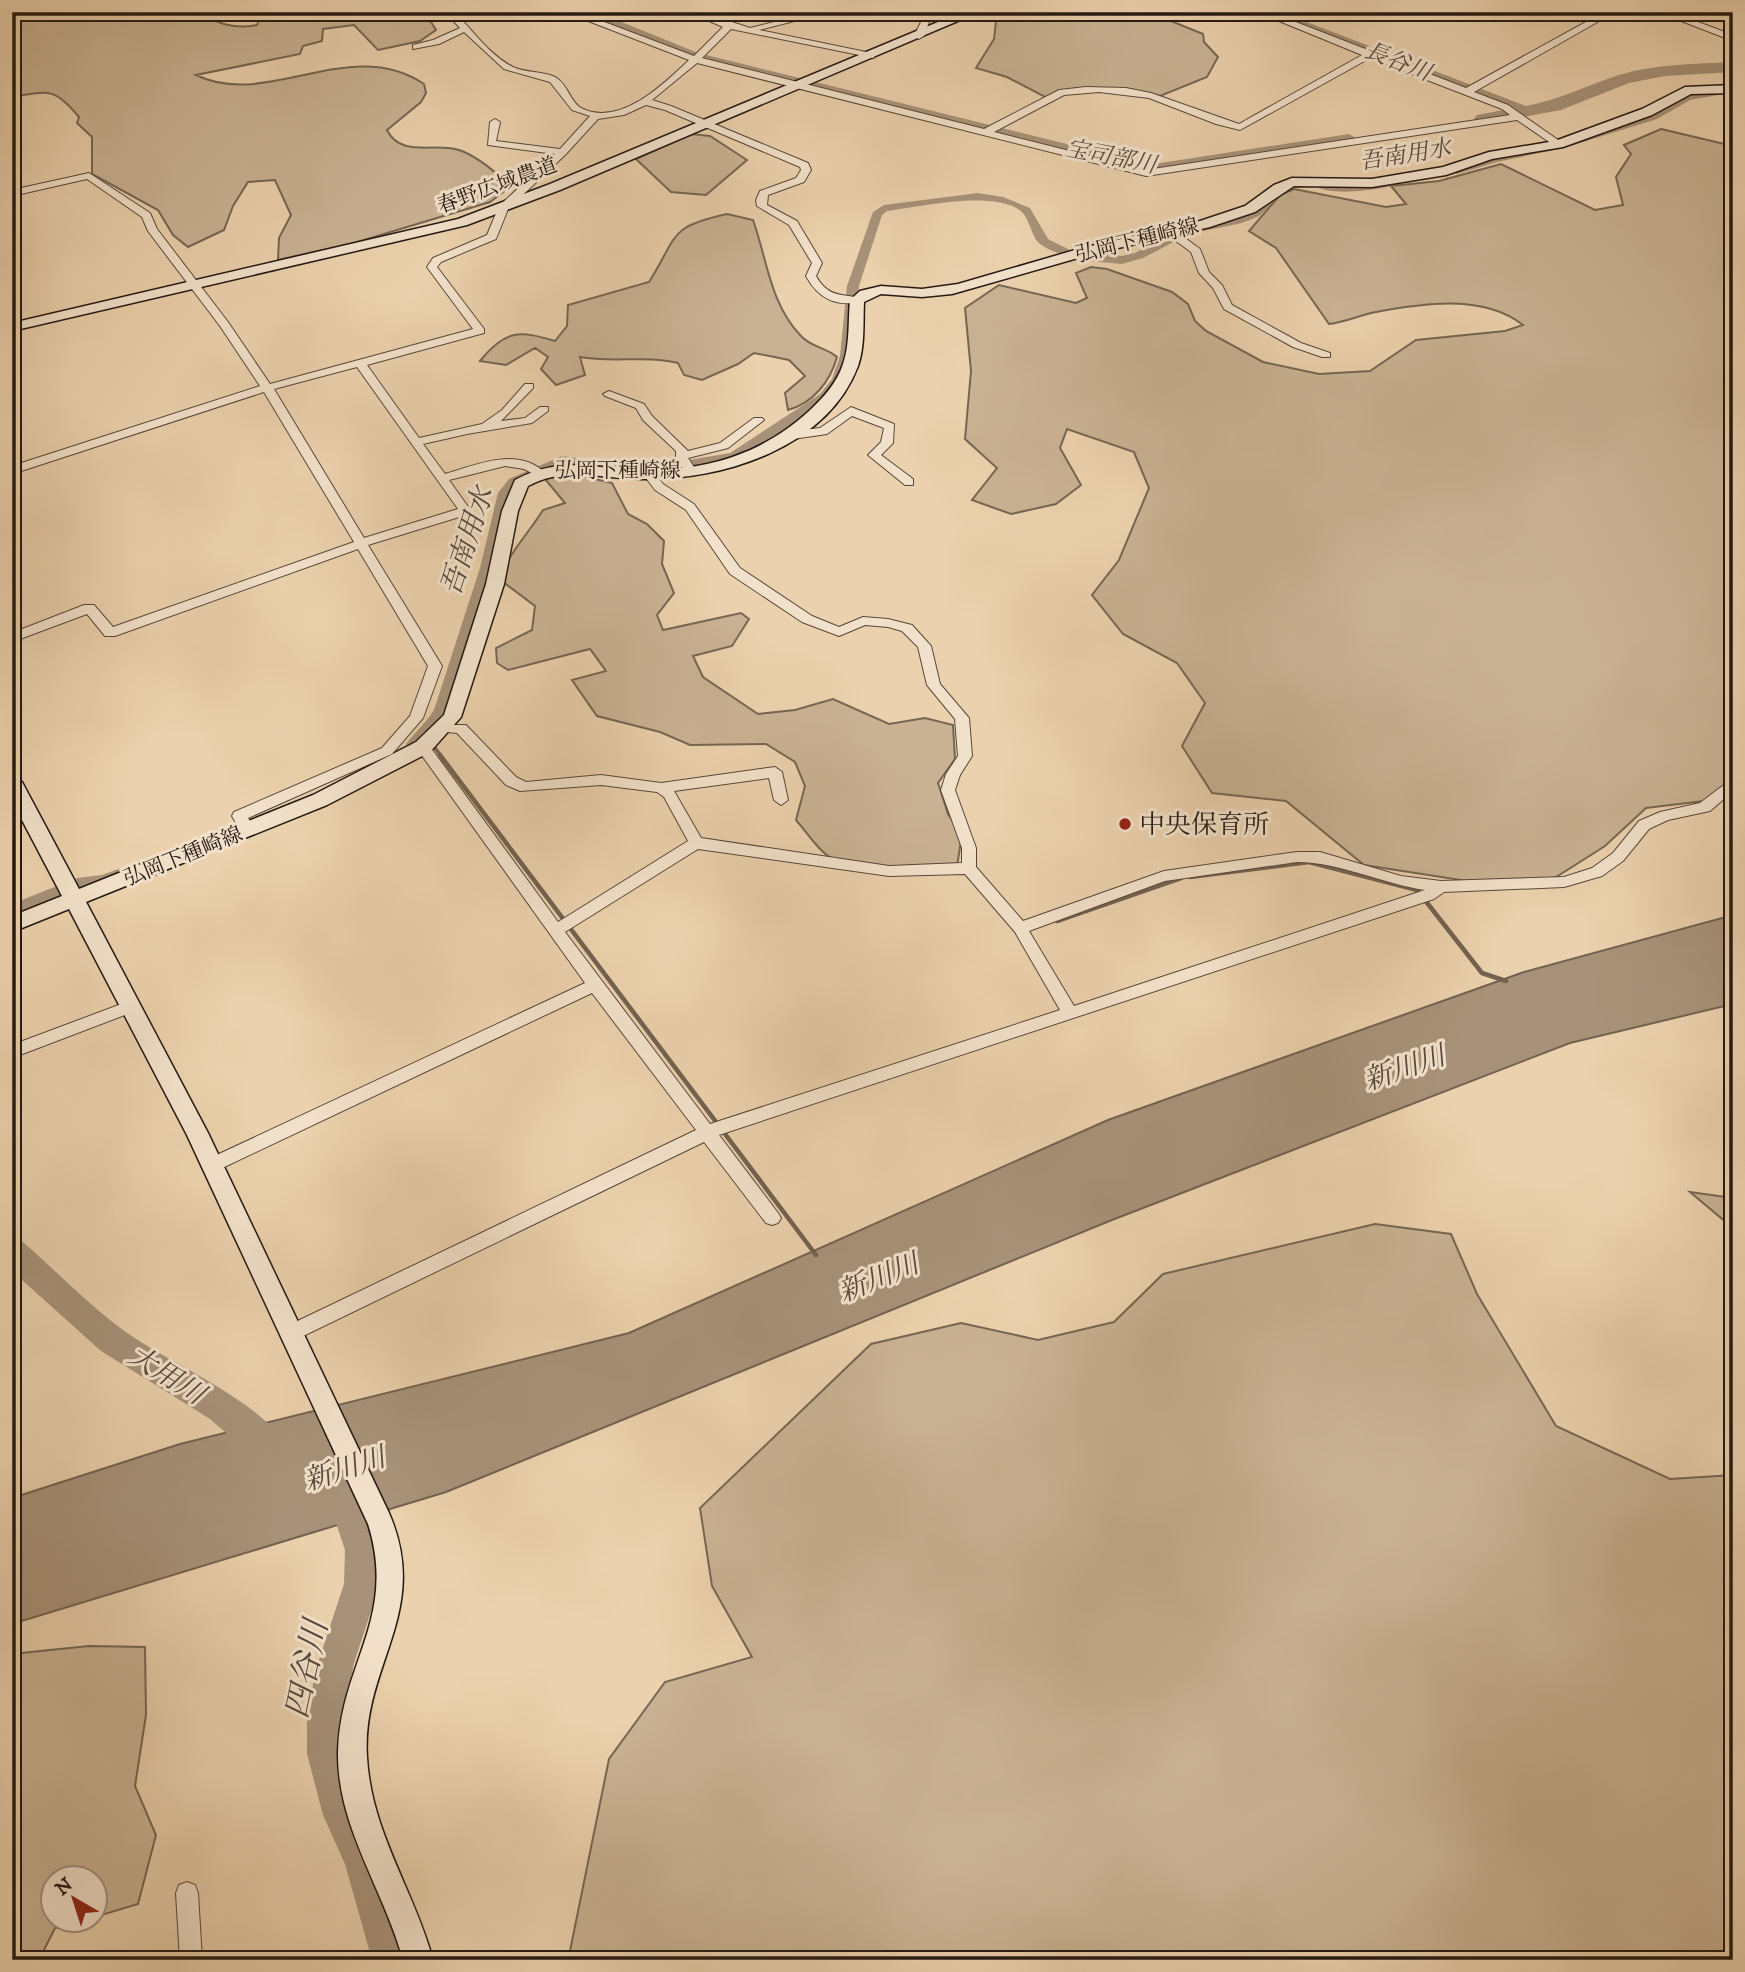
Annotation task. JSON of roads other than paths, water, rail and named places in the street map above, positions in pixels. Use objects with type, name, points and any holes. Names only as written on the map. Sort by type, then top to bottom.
[{"type":"main road","name":"春野広域農道","points":[[12,327],[424,232],[503,208],[973,12]]},
{"type":"main road","name":"弘岡下種崎線","points":[[12,925],[69,891],[245,824],[320,800],[437,730],[452,717],[495,584],[515,494],[521,483],[536,470],[574,467],[649,474],[685,463],[740,461],[786,436],[830,401],[842,385],[856,339],[850,301],[867,292],[886,288],[921,293],[949,290],[1173,234],[1251,209],[1280,186],[1292,182],[1372,183],[1446,171],[1489,156],[1558,144],[1647,112],[1689,90],[1733,89]]},
{"type":"main road","points":[[12,782],[132,1006],[212,1165],[380,1522],[391,1562],[391,1596],[354,1726],[354,1776],[361,1819],[418,1960]]},
{"type":"street","points":[[449,12],[506,67],[553,80],[564,89],[570,105],[596,116],[624,113],[647,102],[729,26]]},
{"type":"street","points":[[569,12],[694,59],[803,83],[1146,173],[1514,114]]},
{"type":"street","points":[[693,12],[729,26],[871,56]]},
{"type":"street","points":[[745,29],[826,12]]},
{"type":"street","points":[[863,12],[879,17],[919,12],[925,22],[919,36]]},
{"type":"street","points":[[1048,12],[1058,14]]},
{"type":"street","points":[[1261,12],[1472,89],[1558,144]]},
{"type":"street","points":[[1472,89],[1611,12]]},
{"type":"street","points":[[1662,12],[1733,38]]},
{"type":"street","points":[[1284,21],[1295,16]]},
{"type":"street","points":[[416,47],[436,42],[464,29]]},
{"type":"street","points":[[986,132],[1062,92],[1074,90],[1135,92],[1161,98],[1225,125],[1240,127],[1370,54]]},
{"type":"street","points":[[647,102],[804,165],[806,170],[800,180],[764,193],[762,206],[799,229],[817,263],[811,276],[820,292],[825,297],[850,301]]},
{"type":"street","points":[[12,470],[229,398],[361,365],[480,331],[432,267],[437,260],[492,237],[503,208],[563,152],[596,116]]},
{"type":"street","points":[[495,122],[491,143],[563,152]]},
{"type":"street","points":[[12,193],[89,176],[146,215],[152,229],[202,283],[435,666],[418,718],[387,751],[245,824]]},
{"type":"street","points":[[1173,234],[1196,251],[1204,273],[1218,287],[1228,307],[1297,345],[1326,355]]},
{"type":"street","points":[[12,638],[89,608],[110,633],[362,543],[465,511],[361,365]]},
{"type":"street","points":[[486,427],[506,412],[528,386]]},
{"type":"street","points":[[608,394],[640,406],[647,418],[681,450],[685,463],[729,444],[741,435],[745,427],[758,420]]},
{"type":"street","points":[[417,442],[528,421],[544,409]]},
{"type":"street","points":[[786,436],[823,430],[851,411],[890,426],[887,443],[874,455],[909,482]]},
{"type":"street","points":[[444,478],[495,463],[523,463],[536,470]]},
{"type":"street","points":[[649,474],[659,487],[690,507],[735,571],[807,619],[839,632],[863,621],[888,622],[907,628],[924,646],[934,685],[962,718],[965,756],[953,774],[948,790],[969,848],[969,868],[1020,928],[1070,1013]]},
{"type":"street","points":[[418,718],[437,730],[556,930],[772,1218]]},
{"type":"street","points":[[437,730],[461,728],[511,780],[525,787],[601,780],[662,788],[775,772],[780,800]]},
{"type":"street","points":[[1020,928],[1164,876],[1297,856],[1320,857],[1340,866],[1401,881],[1441,887],[1564,882],[1597,872],[1618,857],[1644,825],[1704,807],[1733,783]]},
{"type":"street","points":[[662,788],[669,793],[696,843]]},
{"type":"street","points":[[556,930],[581,918],[696,843],[889,871],[969,868]]},
{"type":"street","points":[[291,1333],[708,1132],[1429,895],[1441,887]]},
{"type":"street","points":[[212,1165],[595,985]]},
{"type":"street","points":[[12,1052],[132,1006]]},
{"type":"street","points":[[187,1893],[191,1960]]},
{"type":"water","name":"新川川","points":[[1733,915],[1733,1004],[1570,1043],[1112,1220],[446,1492],[12,1624],[12,1498],[180,1444],[629,1333],[1108,1120],[1524,972]]},
{"type":"waterway","name":"宝司部川","points":[[582,12],[692,56],[1135,166],[1154,169],[1349,139]]},
{"type":"waterway","name":"長谷川","points":[[1299,24],[1518,107],[1522,112]]},
{"type":"waterway","name":"宝司部川","points":[[1522,112],[1555,106],[1625,79],[1665,71],[1733,67]]},
{"type":"waterway","name":"吾南用水","points":[[1457,171],[1495,159],[1560,146],[1653,117],[1687,97],[1720,92]]},
{"type":"waterway","name":"宝司部川","points":[[1483,119],[1522,112]]},
{"type":"waterway","name":"吾南用水","points":[[1319,185],[1356,188],[1392,183]]},
{"type":"waterway","name":"吾南用水","points":[[1091,257],[1122,260],[1139,256],[1186,231],[1238,221],[1255,214],[1281,189]]},
{"type":"waterway","name":"吾南用水","points":[[414,744],[430,729],[442,710],[487,568],[505,493],[514,482],[562,460],[648,471],[734,456],[825,397],[838,379],[846,356],[853,286],[877,214],[884,208],[978,196],[999,199],[1026,210],[1043,241],[1070,253]]},
{"type":"waterway","points":[[432,744],[441,756]]},
{"type":"waterway","points":[[440,755],[816,1255]]},
{"type":"waterway","points":[[1190,877],[1309,862],[1417,890],[1482,973],[1506,981]]},
{"type":"waterway","name":"吾南用水","points":[[12,911],[83,882],[103,881],[121,874]]},
{"type":"waterway","points":[[1057,921],[1181,878]]},
{"type":"waterway","name":"大用川","points":[[12,1251],[112,1341],[222,1408],[273,1452]]},
{"type":"waterway","name":"四谷川","points":[[340,1484],[363,1550],[362,1584],[336,1663],[326,1711],[326,1754],[342,1815],[363,1860],[389,1941],[392,1960]]},
{"type":"place","name":"中央保育所","points":[[1125,824]]}]
